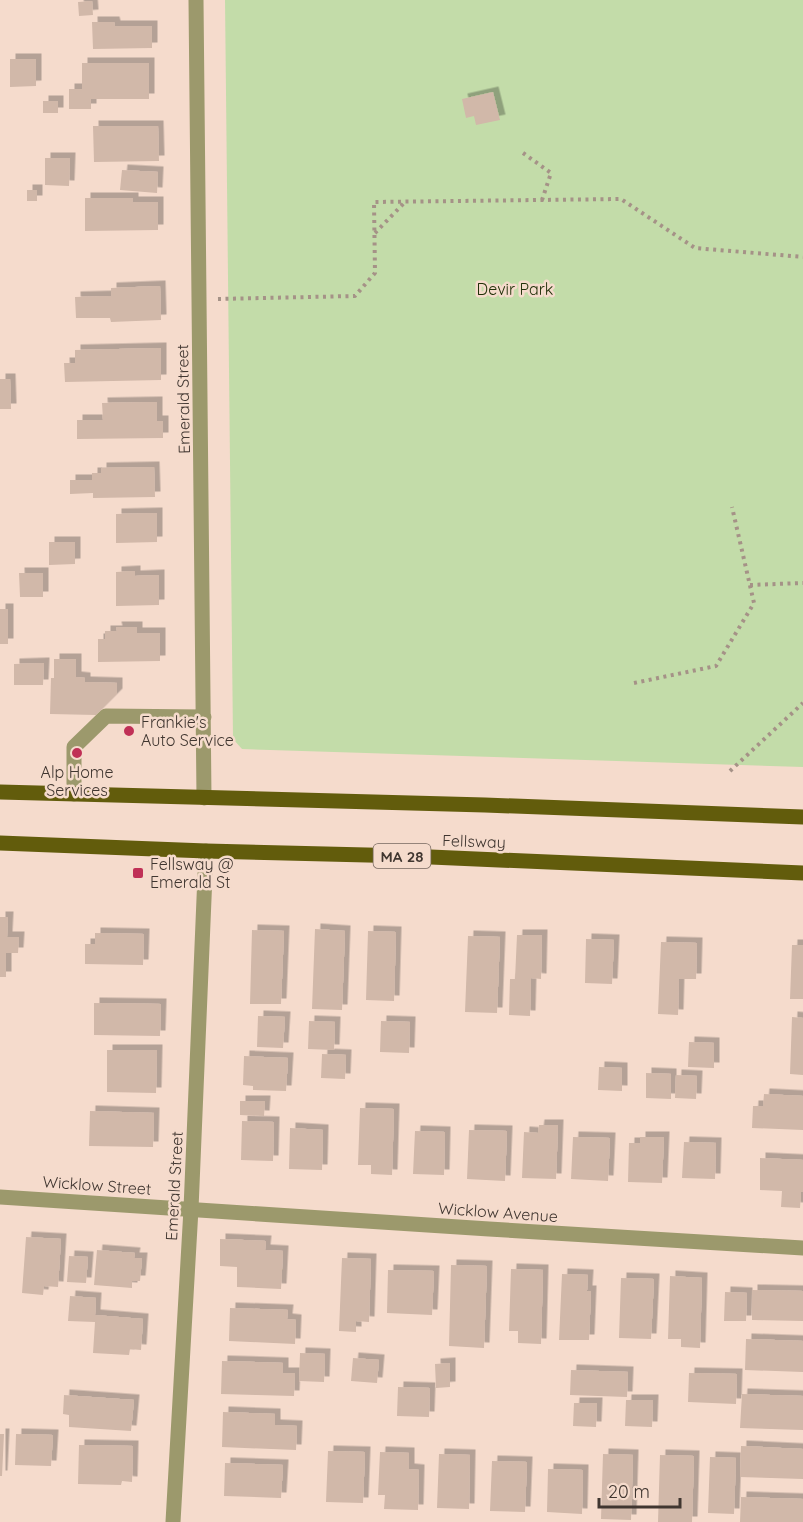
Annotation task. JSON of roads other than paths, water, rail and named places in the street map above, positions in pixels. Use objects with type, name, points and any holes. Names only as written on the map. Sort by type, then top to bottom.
[{"type":"main road","points":[[0,792],[485,805],[803,817]]},
{"type":"main road","name":"Fellsway","points":[[0,843],[408,856],[803,873]]},
{"type":"street","name":"Emerald Street","points":[[196,0],[204,798]]},
{"type":"street","points":[[74,794],[74,747],[106,716],[204,717]]},
{"type":"street","name":"Emerald Street","points":[[173,1522],[191,1209],[207,850]]},
{"type":"street","name":"Wicklow Street","points":[[0,1197],[191,1209]]},
{"type":"street","name":"Wicklow Avenue","points":[[191,1209],[803,1248]]},
{"type":"place","name":"Frankie's Auto Service","points":[[129,731]]},
{"type":"place","name":"Alp Home Services","points":[[77,753]]},
{"type":"place","name":"Fellsway @ Emerald St","points":[[138,873]]},
{"type":"park label","name":"Devir Park","points":[[515,289]]}]
